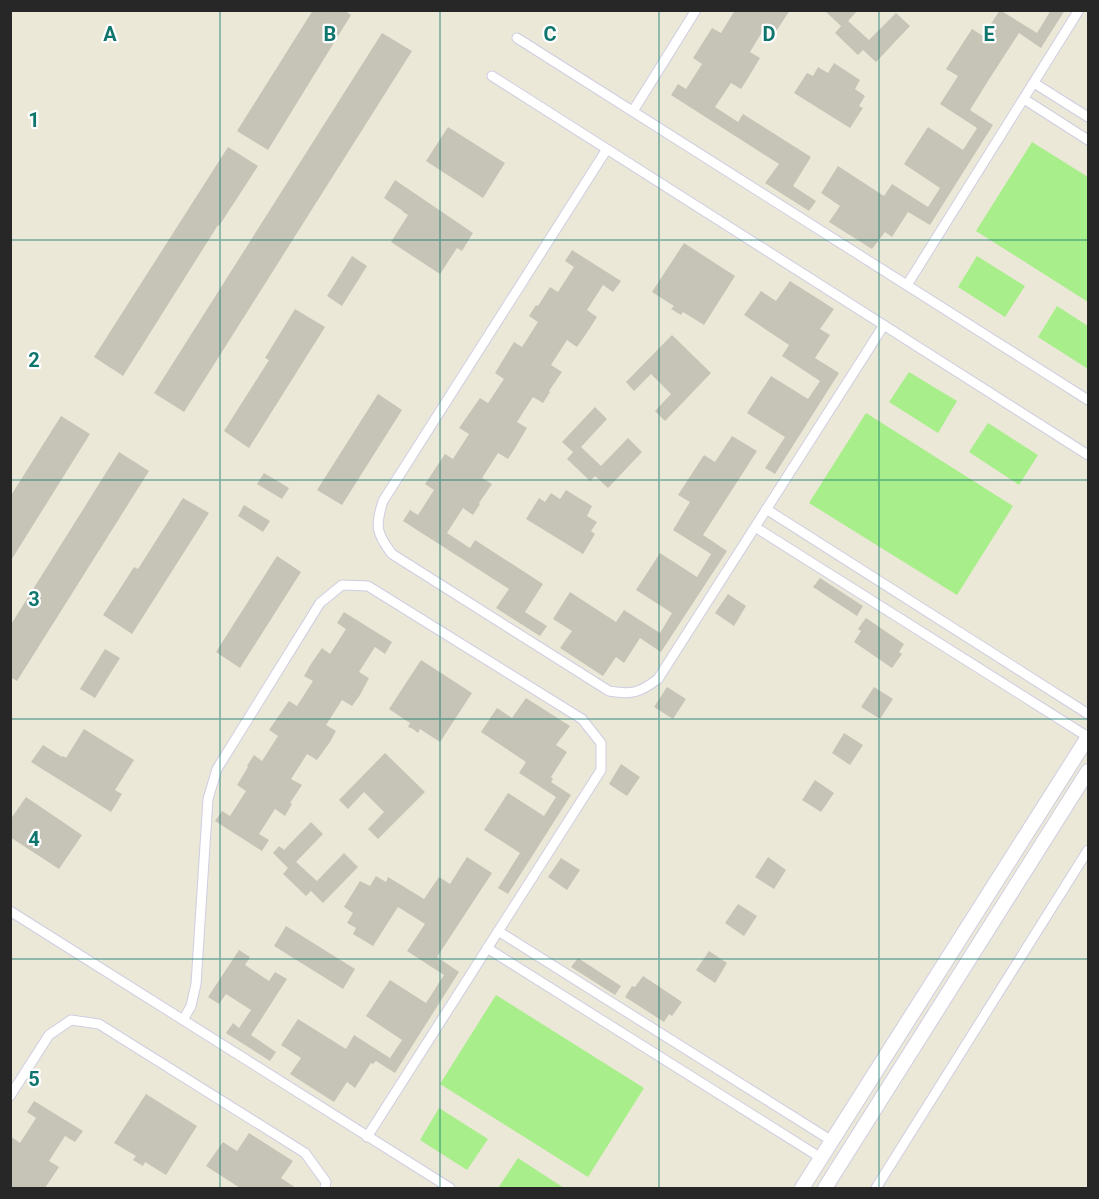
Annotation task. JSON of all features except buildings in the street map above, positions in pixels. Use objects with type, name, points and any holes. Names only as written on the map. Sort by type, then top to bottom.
[{"type":"main road","points":[[802,1188],[1088,737]]},
{"type":"main road","points":[[825,1188],[1089,771]]},
{"type":"street","points":[[633,111],[696,10]]},
{"type":"street","points":[[907,285],[1079,10]]},
{"type":"street","points":[[517,38],[1089,400]]},
{"type":"street","points":[[492,76],[1089,455]]},
{"type":"street","points":[[1034,83],[1089,117]]},
{"type":"street","points":[[1024,99],[1089,140]]},
{"type":"street","points":[[607,149],[383,501],[378,519],[380,538],[392,554],[609,691],[625,694],[643,690],[658,679],[884,325]]},
{"type":"street","points":[[766,509],[1089,714]]},
{"type":"street","points":[[755,527],[1088,737]]},
{"type":"street","points":[[183,1020],[191,1006],[196,984],[208,799],[217,770],[320,603],[342,585],[368,586],[582,719],[601,743],[601,770],[367,1137]]},
{"type":"street","points":[[876,1188],[1089,850]]},
{"type":"street","points":[[10,911],[450,1188]]},
{"type":"street","points":[[498,931],[832,1141]]},
{"type":"street","points":[[487,948],[821,1158]]},
{"type":"street","points":[[10,1096],[49,1035],[71,1020],[99,1024],[305,1153],[326,1182],[325,1188]]},
{"type":"street","points":[[653,1052],[664,1035]]},
{"type":"green space","points":[[1032,142],[1088,177],[1088,302],[976,231]]},
{"type":"green space","points":[[977,256],[1025,286],[1005,317],[958,287]]},
{"type":"green space","points":[[1057,306],[1088,326],[1088,369],[1038,337]]},
{"type":"green space","points":[[909,372],[957,401],[938,433],[889,402]]},
{"type":"green space","points":[[866,413],[1013,506],[957,595],[809,503]]},
{"type":"green space","points":[[988,423],[1038,455],[1019,485],[969,452]]},
{"type":"green space","points":[[496,995],[644,1088],[588,1177],[440,1084]]},
{"type":"green space","points":[[439,1108],[488,1139],[467,1170],[420,1140]]},
{"type":"green space","points":[[518,1158],[564,1188],[498,1188]]}]
